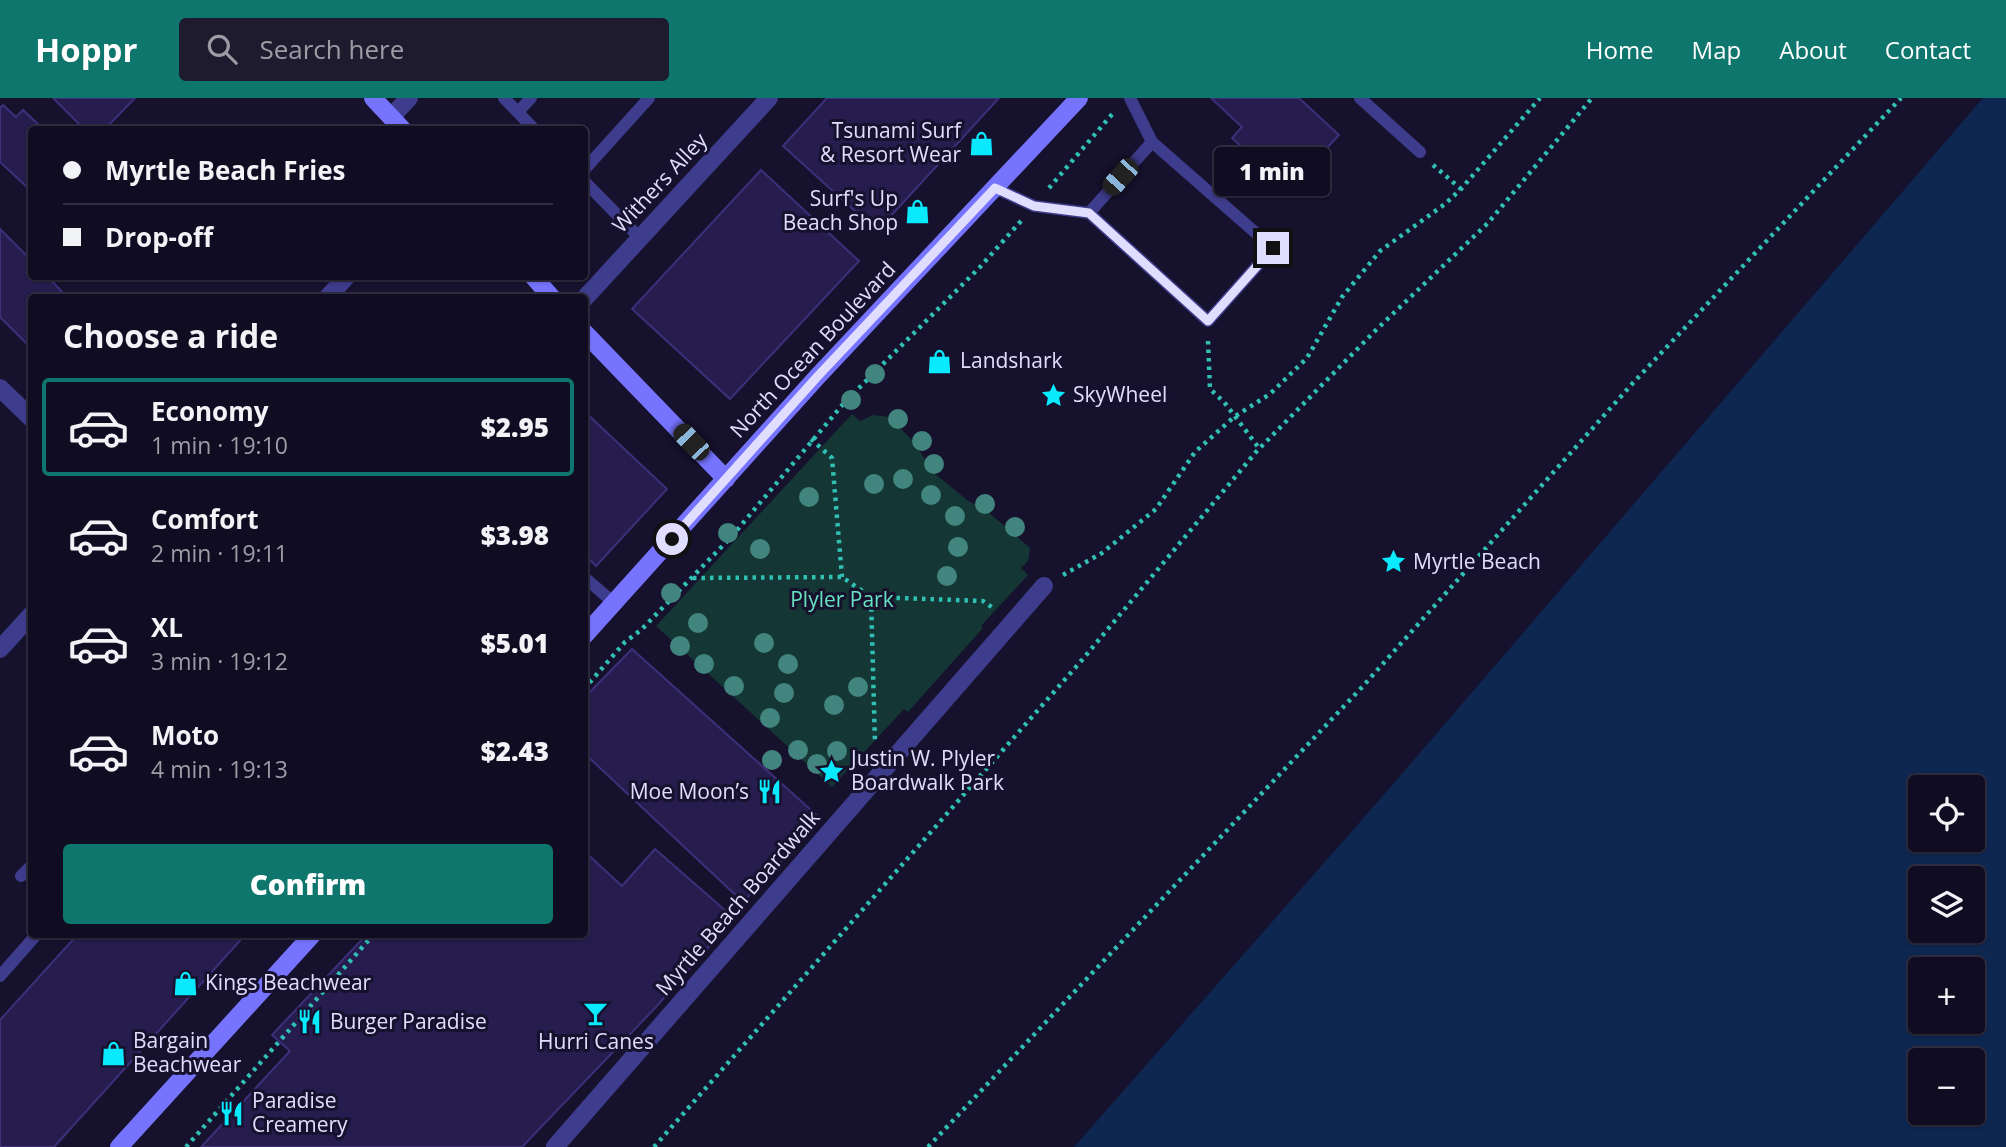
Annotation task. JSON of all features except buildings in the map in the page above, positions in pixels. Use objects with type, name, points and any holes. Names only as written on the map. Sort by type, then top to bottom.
[{"type":"main road","points":[[373,98],[398,123]]},
{"type":"main road","name":"North Ocean Boulevard","points":[[588,632],[817,377],[1079,98]]},
{"type":"main road","points":[[536,280],[549,294]]},
{"type":"main road","points":[[588,336],[726,479]]},
{"type":"main road","points":[[119,1147],[309,938]]},
{"type":"street","points":[[398,123],[409,98]]},
{"type":"street","name":"Withers Alley","points":[[588,295],[769,98]]},
{"type":"street","points":[[331,294],[343,280]]},
{"type":"street","points":[[0,388],[28,415]]},
{"type":"street","name":"Myrtle Beach Boardwalk","points":[[555,1147],[1045,586]]},
{"type":"street","points":[[0,649],[28,618]]},
{"type":"lane","points":[[504,98],[531,126]]},
{"type":"lane","points":[[518,112],[531,98]]},
{"type":"lane","points":[[588,166],[649,98]]},
{"type":"lane","points":[[995,188],[1034,206],[1089,213],[1208,321],[1273,248],[1152,142],[1130,98]]},
{"type":"lane","points":[[1360,98],[1420,152]]},
{"type":"lane","points":[[1089,213],[1152,142]]},
{"type":"lane","points":[[588,185],[640,238]]},
{"type":"lane","points":[[588,580],[614,603]]},
{"type":"lane","points":[[21,876],[28,869]]},
{"type":"lane","points":[[0,976],[33,938]]},
{"type":"lane","points":[[0,954],[11,963]]},
{"type":"path","points":[[1045,586],[1102,553],[1156,509],[1195,452],[1234,417],[1270,394],[1307,358],[1342,297],[1380,251],[1445,204],[1461,189],[1539,98]]},
{"type":"path","points":[[654,1147],[1082,660],[1259,449],[1376,330],[1488,222],[1592,98]]},
{"type":"path","points":[[928,1147],[1364,685],[1632,384],[1901,98]]},
{"type":"path","points":[[588,684],[625,642],[641,630],[732,536],[811,439],[980,267],[1117,108]]},
{"type":"path","points":[[1420,152],[1461,189]]},
{"type":"path","points":[[1208,321],[1210,389],[1224,402],[1259,449]]},
{"type":"path","points":[[811,439],[832,458],[842,577]]},
{"type":"path","points":[[693,578],[842,577],[871,597],[983,601],[1014,622]]},
{"type":"path","points":[[871,597],[876,779]]},
{"type":"path","points":[[186,1147],[370,938]]},
{"type":"green space","name":"Plyler Park","points":[[852,414],[860,421],[873,415],[889,417],[913,441],[934,473],[967,500],[988,512],[1030,548],[1028,561],[1021,568],[1028,575],[908,712],[904,709],[832,787],[656,626]]},
{"type":"water","points":[[1983,98],[2006,98],[2006,1147],[1074,1147],[1381,798]]},
{"type":"place","name":"Tsunami Surf & Resort Wear","points":[[981,143]]},
{"type":"place","name":"Surf's Up Beach Shop","points":[[918,211]]},
{"type":"place","name":"Landshark","points":[[940,361]]},
{"type":"place","name":"SkyWheel","points":[[1053,395]]},
{"type":"place","name":"Myrtle Beach","points":[[1393,562]]},
{"type":"place","name":"Justin W. Plyler Boardwalk Park","points":[[831,771]]},
{"type":"place","name":"Moe Moon’s","points":[[769,792]]},
{"type":"place","name":"Kings Beachwear","points":[[185,983]]},
{"type":"place","name":"Hurri Canes","points":[[596,1013]]},
{"type":"place","name":"Burger Paradise","points":[[310,1022]]},
{"type":"place","name":"Bargain Beachwear","points":[[113,1053]]},
{"type":"place","name":"Paradise Creamery","points":[[232,1113]]},
{"type":"route","points":[[672,539],[817,377],[995,188],[1034,206],[1089,213],[1208,321],[1273,248]]}]
